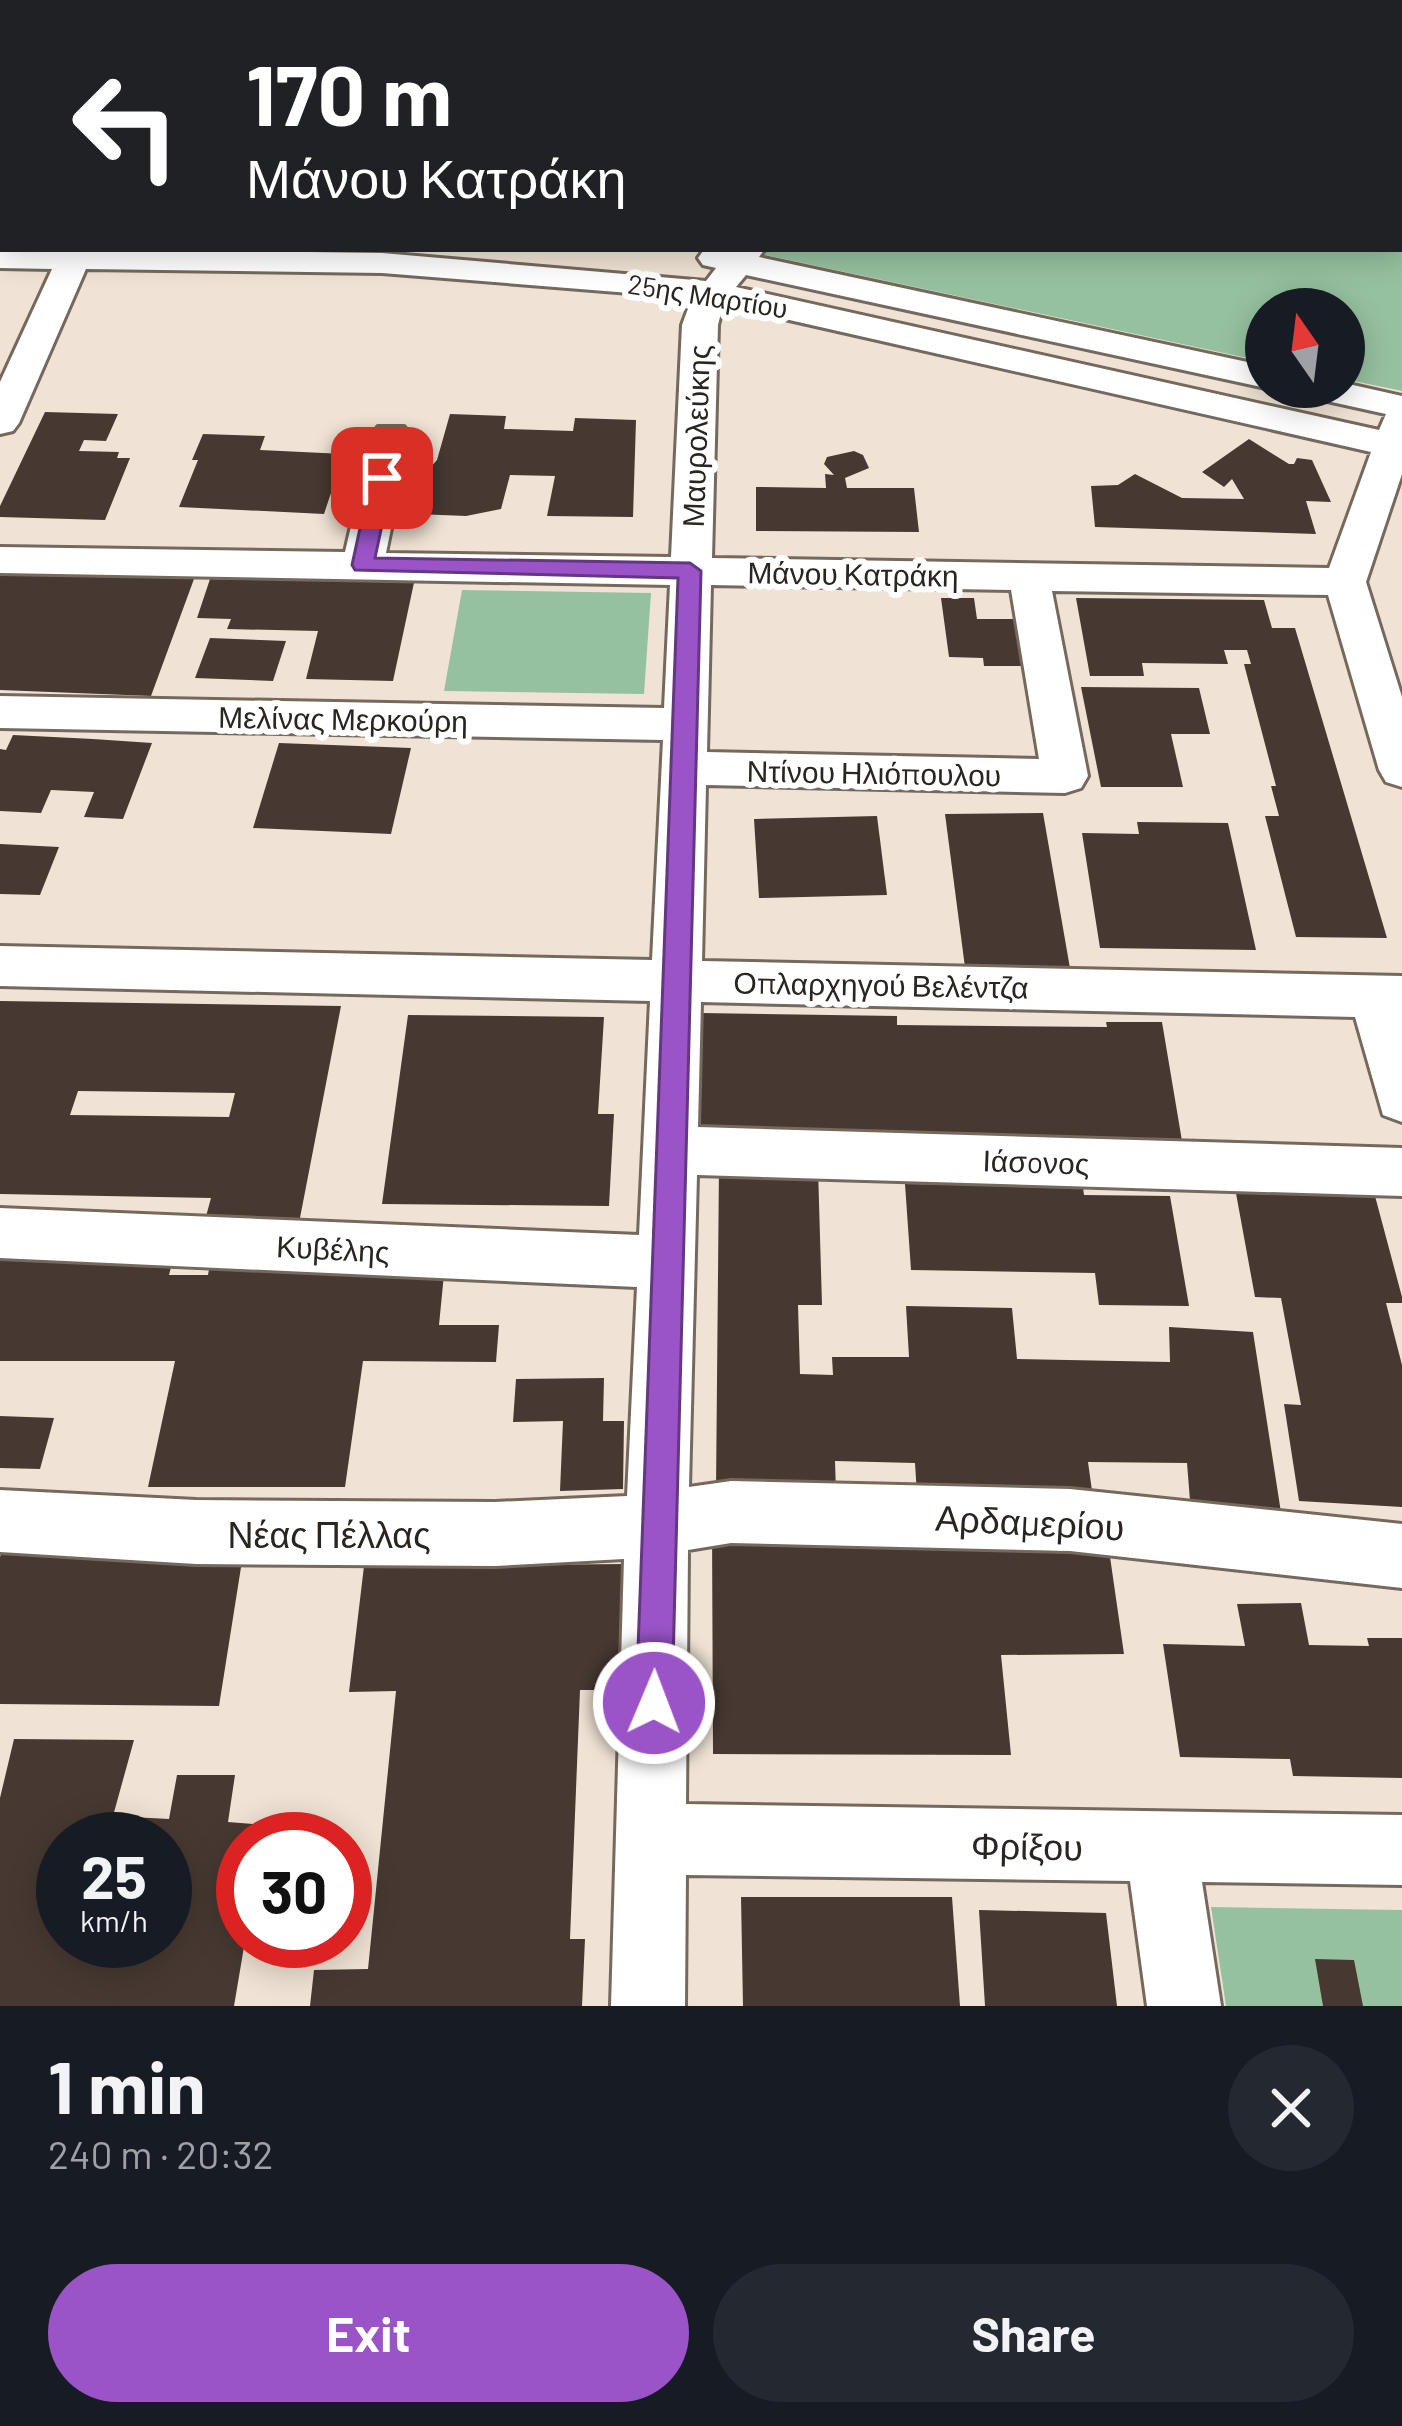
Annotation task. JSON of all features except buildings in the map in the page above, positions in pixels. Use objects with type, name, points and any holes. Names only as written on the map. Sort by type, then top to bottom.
[{"type":"street","name":"25ης Μαρτίου","points":[[646,252],[1245,372]]},
{"type":"street","name":"25ης Μαρτίου","points":[[0,258],[76,254],[734,267],[1399,429]]},
{"type":"street","points":[[3,411],[76,254]]},
{"type":"street","name":"Μαυρολεύκης","points":[[648,2006],[666,1262],[700,325],[734,267]]},
{"type":"street","points":[[1356,408],[1399,429],[1345,582],[1402,770]]},
{"type":"street","points":[[363,565],[391,435]]},
{"type":"street","name":"Μάνου Κατράκη","points":[[0,560],[1345,582]]},
{"type":"street","name":"Ντίνου Ηλιόπουλου","points":[[684,746],[1065,776],[1029,576]]},
{"type":"street","name":"Μελίνας Μερκούρη","points":[[0,712],[684,746]]},
{"type":"street","name":"Οπλαρχηγού Βελέντζα","points":[[0,966],[1389,997]]},
{"type":"street","points":[[1389,997],[1402,1099]]},
{"type":"street","name":"Ιάσoνος","points":[[671,1150],[1402,1172]]},
{"type":"street","name":"Κυβέλης","points":[[0,1233],[666,1262]]},
{"type":"street","name":"Αρδαμερίου","points":[[658,1522],[731,1512],[1070,1520],[1402,1556]]},
{"type":"street","name":"Νέας Πέλλας","points":[[0,1521],[298,1534],[561,1533],[658,1522]]},
{"type":"street","name":"Φρίξου","points":[[652,1839],[1402,1850]]},
{"type":"street","points":[[1160,1848],[1184,2006]]},
{"type":"green space","points":[[751,252],[1402,252],[1402,391],[1365,383],[1365,288],[1245,288],[1245,358]]},
{"type":"green space","points":[[462,590],[651,593],[644,694],[444,691]]},
{"type":"green space","points":[[1211,1907],[1402,1910],[1402,2006],[1226,2006]]},
{"type":"route","points":[[382,478],[363,565],[690,571],[654,1703]]}]
